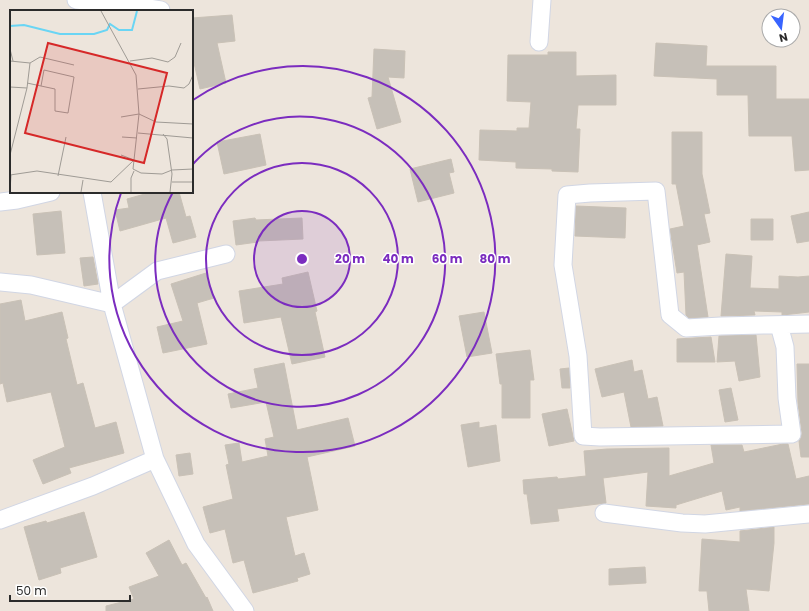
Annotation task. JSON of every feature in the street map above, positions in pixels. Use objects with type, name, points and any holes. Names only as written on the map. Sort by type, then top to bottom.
[{"type":"street","points":[[76,0],[161,10]]},
{"type":"street","points":[[539,42],[542,0]]},
{"type":"street","points":[[779,325],[785,347],[787,398],[792,434],[583,436],[578,356],[563,265],[567,195],[656,190],[670,315],[686,328],[805,324]]},
{"type":"street","points":[[0,202],[17,200],[47,193]]},
{"type":"street","points":[[92,193],[112,304],[155,459],[196,544],[245,611]]},
{"type":"street","points":[[0,282],[30,285],[112,304],[157,271],[226,254]]},
{"type":"street","points":[[785,347],[805,324]]},
{"type":"street","points":[[0,520],[93,486],[155,459]]},
{"type":"street","points":[[604,514],[682,523],[705,524],[809,514]]},
{"type":"building","points":[[232,15],[235,41],[217,43],[226,83],[200,89],[193,58],[193,18]]},
{"type":"building","points":[[656,43],[707,46],[706,66],[776,66],[776,99],[809,99],[809,170],[795,171],[792,136],[749,136],[748,95],[717,95],[717,79],[654,76]]},
{"type":"building","points":[[374,49],[405,51],[404,78],[388,77],[401,122],[377,129],[368,98],[372,97]]},
{"type":"building","points":[[548,52],[576,52],[576,76],[616,75],[616,105],[578,105],[576,129],[580,129],[578,172],[552,171],[552,169],[516,168],[516,162],[479,160],[480,130],[517,131],[517,128],[529,128],[531,102],[507,101],[508,55],[548,55]]},
{"type":"building","points":[[672,132],[702,132],[702,174],[710,213],[704,214],[710,242],[697,245],[708,317],[689,318],[686,315],[684,272],[677,273],[670,229],[684,226],[676,184],[672,184]]},
{"type":"building","points":[[260,134],[266,165],[224,174],[217,142]]},
{"type":"building","points":[[451,159],[454,172],[449,173],[454,193],[418,202],[410,169]]},
{"type":"building","points":[[148,193],[179,193],[186,217],[190,216],[196,237],[173,243],[166,218],[120,231],[115,210],[129,208],[127,199]]},
{"type":"building","points":[[576,206],[626,208],[625,238],[575,236]]},
{"type":"building","points":[[61,211],[65,253],[37,255],[33,214]]},
{"type":"building","points":[[809,212],[809,241],[797,243],[791,216]]},
{"type":"building","points":[[255,218],[256,220],[302,218],[303,239],[258,241],[236,245],[233,221]]},
{"type":"building","points":[[751,219],[773,219],[773,240],[751,240]]},
{"type":"building","points":[[726,254],[752,256],[750,288],[779,289],[779,276],[809,276],[809,312],[782,315],[782,312],[754,311],[755,315],[721,316]]},
{"type":"building","points":[[93,257],[98,284],[84,286],[80,258]]},
{"type":"building","points":[[308,272],[325,357],[292,364],[281,317],[244,323],[239,291],[283,284],[282,278]]},
{"type":"building","points":[[206,273],[214,298],[197,303],[207,344],[163,353],[157,327],[183,321],[171,284]]},
{"type":"building","points":[[21,300],[25,321],[62,312],[68,338],[66,339],[77,385],[83,383],[95,428],[116,422],[124,453],[69,468],[71,473],[43,484],[33,460],[65,447],[51,392],[7,402],[3,383],[0,384],[0,304]]},
{"type":"building","points":[[484,312],[492,353],[467,357],[459,316]]},
{"type":"building","points":[[756,335],[760,377],[739,381],[735,361],[717,362],[719,336]]},
{"type":"building","points":[[711,337],[715,362],[677,362],[677,339]]},
{"type":"building","points":[[530,350],[534,380],[530,380],[530,418],[502,418],[502,384],[500,384],[496,354]]},
{"type":"building","points":[[632,360],[634,372],[642,370],[648,399],[657,397],[663,426],[631,427],[624,392],[602,397],[595,369]]},
{"type":"building","points":[[284,363],[297,430],[348,418],[355,446],[307,457],[318,510],[286,517],[295,556],[304,553],[310,574],[297,578],[298,581],[253,593],[244,560],[233,563],[225,529],[210,533],[203,507],[233,499],[226,465],[229,464],[225,445],[239,443],[242,462],[268,456],[265,439],[274,437],[266,402],[231,408],[228,394],[258,388],[254,369]]},
{"type":"building","points":[[797,364],[809,364],[809,457],[801,457],[799,441],[802,433],[798,403]]},
{"type":"building","points":[[569,368],[570,388],[562,388],[560,369]]},
{"type":"building","points":[[731,388],[738,420],[725,422],[719,390]]},
{"type":"building","points":[[567,409],[574,441],[549,446],[542,414]]},
{"type":"building","points":[[479,422],[479,428],[496,425],[500,461],[468,467],[461,425]]},
{"type":"building","points":[[788,444],[796,479],[809,476],[809,504],[740,511],[740,507],[726,510],[722,491],[676,505],[676,508],[646,506],[648,472],[603,478],[606,503],[557,509],[559,521],[531,524],[527,494],[524,494],[523,480],[557,477],[558,479],[586,476],[584,451],[669,448],[669,476],[714,463],[711,445],[742,445],[744,452]]},
{"type":"building","points":[[190,453],[193,474],[179,476],[176,455]]},
{"type":"building","points":[[84,512],[97,557],[60,568],[61,573],[39,580],[24,527],[46,521],[47,523]]},
{"type":"building","points":[[774,527],[774,543],[769,591],[746,589],[749,611],[709,611],[707,591],[699,591],[702,539],[740,542],[740,531]]},
{"type":"building","points":[[169,540],[182,565],[186,563],[206,598],[207,597],[213,611],[106,611],[106,606],[134,599],[129,587],[159,576],[146,553]]},
{"type":"building","points":[[645,567],[646,583],[609,585],[609,569]]}]
